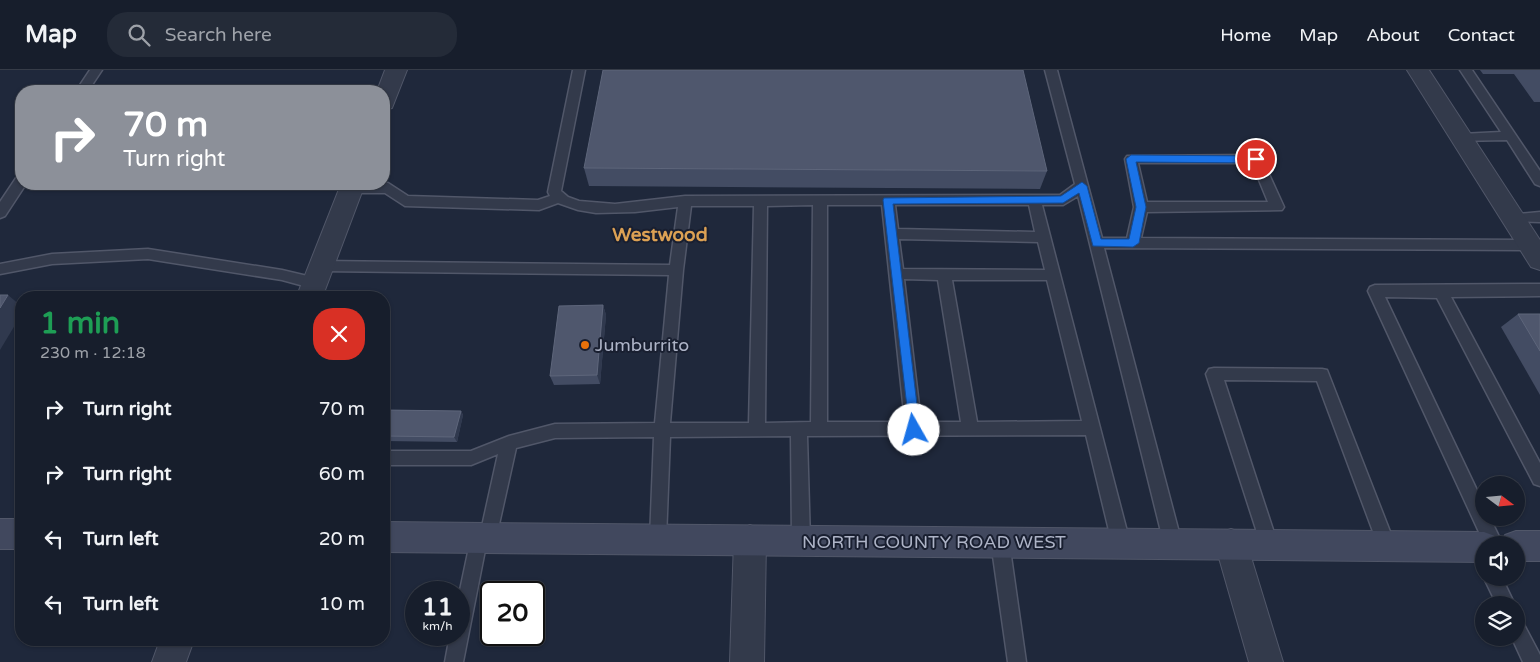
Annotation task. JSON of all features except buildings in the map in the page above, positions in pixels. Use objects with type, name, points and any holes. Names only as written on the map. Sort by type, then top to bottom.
[{"type":"main road","points":[[0,534],[15,534]]},
{"type":"main road","name":"NORTH COUNTY ROAD WEST","points":[[390,537],[1230,544],[1475,549]]},
{"type":"main road","points":[[1525,546],[1540,546]]},
{"type":"street","points":[[390,86],[396,70]]},
{"type":"street","points":[[1418,70],[1535,253]]},
{"type":"street","points":[[315,282],[350,190]]},
{"type":"street","points":[[747,662],[750,540]]},
{"type":"street","points":[[1230,544],[1266,662]]},
{"type":"street","points":[[169,662],[175,646]]},
{"type":"lane","points":[[86,85],[96,70]]},
{"type":"lane","points":[[579,70],[554,192],[558,198],[575,206],[639,209],[685,201],[1063,200],[1082,186]]},
{"type":"lane","points":[[1051,70],[1172,544]]},
{"type":"lane","points":[[1466,70],[1540,180]]},
{"type":"lane","points":[[1461,138],[1510,136]]},
{"type":"lane","points":[[1133,243],[1141,207],[1131,159],[1256,159],[1277,207],[1141,207]]},
{"type":"lane","points":[[390,189],[406,201],[438,203],[539,205],[558,198]]},
{"type":"lane","points":[[0,213],[16,190]]},
{"type":"lane","points":[[888,200],[914,430]]},
{"type":"lane","points":[[1034,200],[1121,543]]},
{"type":"lane","points":[[658,539],[662,430],[676,270],[685,201]]},
{"type":"lane","points":[[757,430],[761,201]]},
{"type":"lane","points":[[819,430],[820,201]]},
{"type":"lane","points":[[1513,218],[1540,217]]},
{"type":"lane","points":[[891,234],[1044,236]]},
{"type":"lane","points":[[1096,243],[1535,253]]},
{"type":"lane","points":[[0,269],[52,259],[148,254],[224,265],[315,282],[676,270]]},
{"type":"lane","points":[[896,274],[1053,275]]},
{"type":"lane","points":[[944,274],[970,429]]},
{"type":"lane","points":[[1479,536],[1375,291],[1540,290]]},
{"type":"lane","points":[[1441,292],[1540,479]]},
{"type":"lane","points":[[1269,545],[1214,374],[1322,375],[1387,547]]},
{"type":"lane","points":[[390,458],[471,458],[509,443],[555,431],[1092,428]]},
{"type":"lane","points":[[799,430],[801,541]]},
{"type":"lane","points":[[454,662],[483,538],[509,443]]},
{"type":"lane","points":[[1000,542],[1017,662]]},
{"type":"lane","points":[[1525,646],[1533,662]]},
{"type":"place","name":"Jumburrito","points":[[585,345]]},
{"type":"district","name":"Westwood","points":[[660,234]]},
{"type":"route","points":[[914,430],[888,200],[1063,200],[1082,186],[1096,243],[1133,243],[1141,207],[1131,159],[1256,159]]}]
